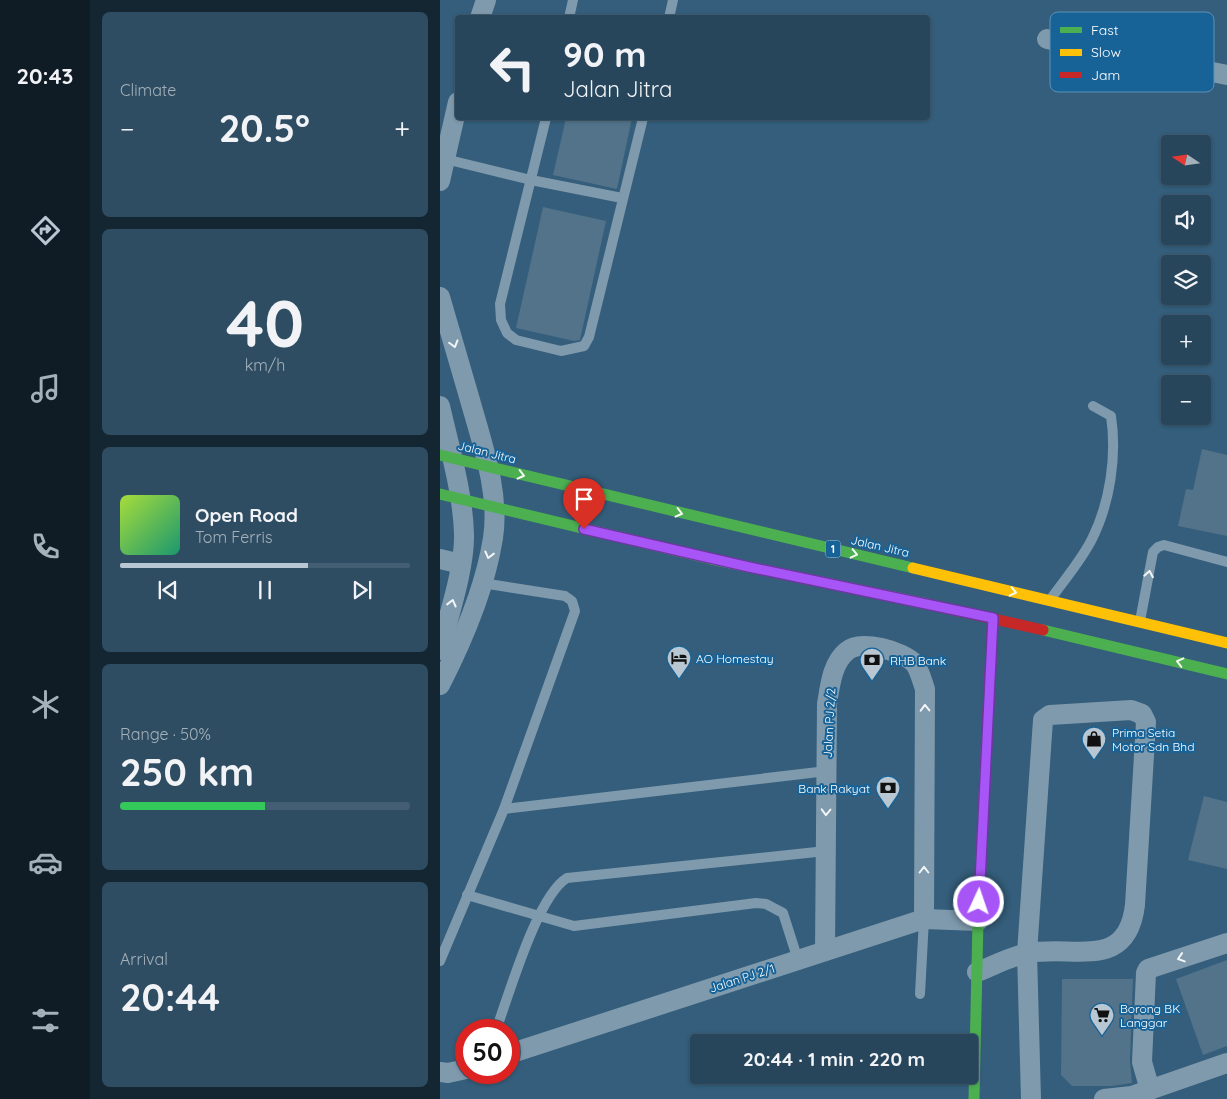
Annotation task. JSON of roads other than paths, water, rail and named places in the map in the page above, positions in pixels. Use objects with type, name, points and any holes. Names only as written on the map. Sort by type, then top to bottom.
[{"type":"main road","name":"Jalan Jitra","points":[[446,456],[1227,643]]},
{"type":"main road","points":[[450,496],[720,561],[993,618],[1227,674]]},
{"type":"main road","points":[[974,1099],[978,921],[993,618]]},
{"type":"street","points":[[481,15],[486,0]]},
{"type":"street","points":[[1214,72],[1227,75]]},
{"type":"street","points":[[440,181],[455,116]]},
{"type":"street","points":[[440,298],[487,466],[494,507],[493,538],[482,583],[454,658],[440,685]]},
{"type":"street","points":[[440,406],[450,496],[464,534],[461,564],[440,650]]},
{"type":"street","points":[[440,559],[461,564]]},
{"type":"street","name":"Jalan PJ 2/2","points":[[826,951],[827,704],[830,684],[842,656],[849,649],[861,646],[896,651],[915,665],[920,675],[925,696],[924,919]]},
{"type":"street","points":[[977,972],[1027,953],[1108,950],[1120,943],[1128,934],[1133,923],[1137,876],[1146,722],[1142,714],[1131,710],[1050,715],[1043,720],[1027,953],[1032,1099]]},
{"type":"street","name":"Jalan PJ 2/1","points":[[520,1050],[924,919],[978,921]]},
{"type":"street","points":[[1138,1095],[1142,1062],[1146,973],[1148,969],[1227,943]]},
{"type":"street","points":[[1104,1099],[1138,1095],[1227,1063]]},
{"type":"street","points":[[440,1072],[455,1071]]},
{"type":"lane","points":[[570,15],[573,0]]},
{"type":"lane","points":[[670,15],[673,0]]},
{"type":"lane","points":[[546,120],[500,304],[501,320],[507,333],[516,340],[561,352],[584,346],[589,337],[642,120]]},
{"type":"lane","points":[[446,159],[531,180],[622,198]]},
{"type":"lane","points":[[1050,601],[1091,540],[1103,512],[1111,472],[1114,438],[1111,416],[1093,406]]},
{"type":"lane","points":[[1140,622],[1153,552],[1158,547],[1164,545],[1227,562]]},
{"type":"lane","points":[[440,961],[443,943],[468,895],[504,809],[575,610],[572,600],[566,596],[482,583]]},
{"type":"lane","points":[[504,809],[827,771]]},
{"type":"lane","points":[[500,1019],[538,918],[553,890],[567,878],[826,851]]},
{"type":"lane","points":[[468,895],[538,918],[574,926],[756,903],[766,904],[782,912],[798,960]]},
{"type":"lane","points":[[920,994],[924,919]]},
{"type":"place","name":"AO Homestay","points":[[679,679]]},
{"type":"place","name":"RHB Bank","points":[[872,681]]},
{"type":"place","name":"Prima Setia Motor Sdn Bhd","points":[[1094,760]]},
{"type":"place","name":"Bank Rakyat","points":[[888,809]]},
{"type":"place","name":"Borong BK Langgar","points":[[1102,1036]]}]
